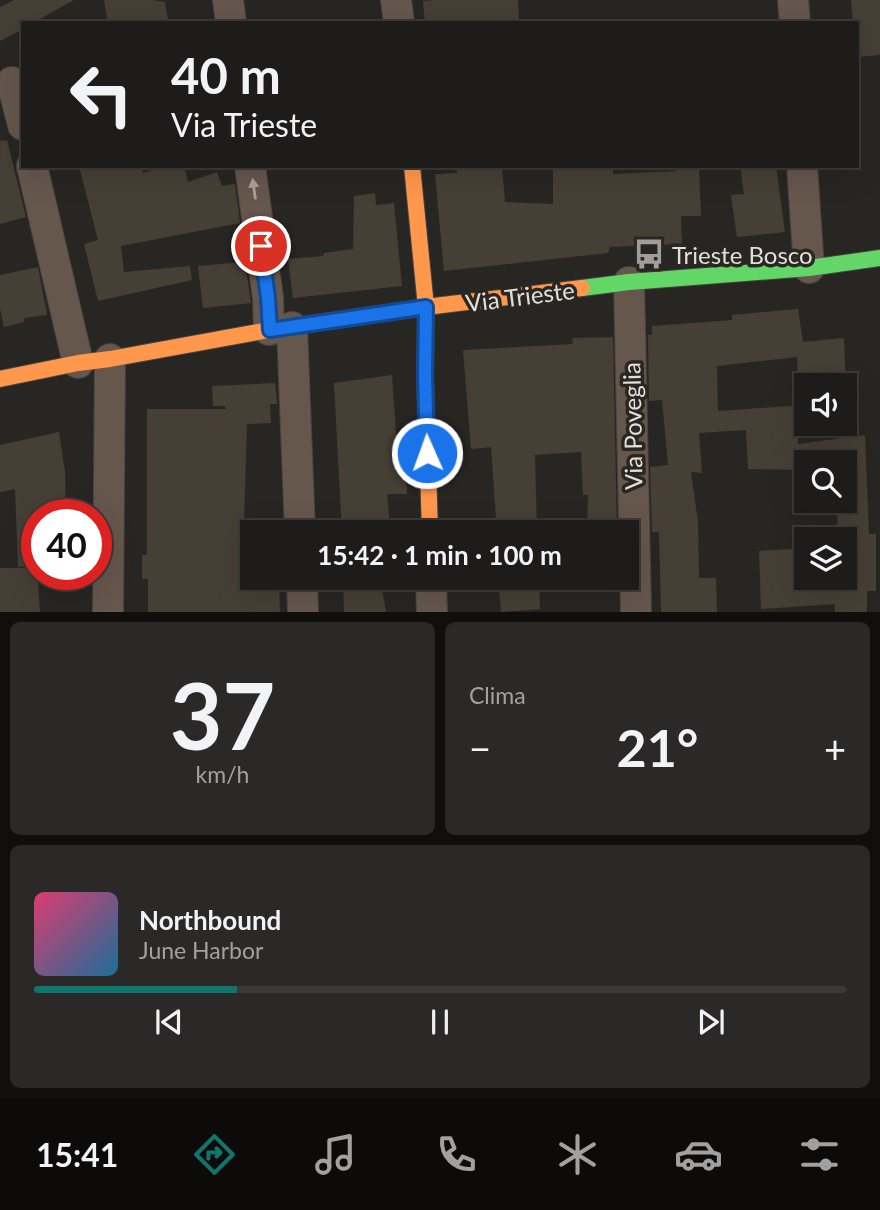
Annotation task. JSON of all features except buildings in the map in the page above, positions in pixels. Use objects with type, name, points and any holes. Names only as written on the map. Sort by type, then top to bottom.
[{"type":"street","points":[[228,0],[231,21]]},
{"type":"street","points":[[396,0],[398,21]]},
{"type":"street","points":[[793,0],[795,21]]},
{"type":"street","points":[[12,82],[21,117]]},
{"type":"street","points":[[32,168],[78,363]]},
{"type":"street","points":[[250,168],[268,298],[281,329],[299,520]]},
{"type":"street","points":[[412,168],[426,307],[425,374],[430,520]]},
{"type":"street","points":[[802,168],[809,268]]},
{"type":"street","name":"Via Trieste","points":[[0,379],[78,363],[426,307],[629,282],[809,268],[880,258]]},
{"type":"street","name":"Via Poveglia","points":[[629,282],[636,611]]},
{"type":"street","points":[[108,611],[110,359]]},
{"type":"street","points":[[302,590],[303,611]]},
{"type":"street","points":[[431,590],[432,611]]},
{"type":"traffic: fast","points":[[582,288],[809,268],[880,258]]},
{"type":"traffic: slow","points":[[412,168],[426,307],[425,374],[430,520]]},
{"type":"traffic: slow","points":[[0,379],[269,330],[582,288]]},
{"type":"place","name":"Trieste Bosco","points":[[649,254]]},
{"type":"route","points":[[261,246],[270,330],[426,307],[427,453]]}]
